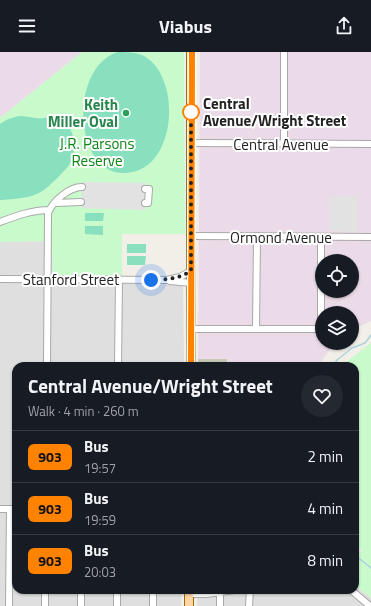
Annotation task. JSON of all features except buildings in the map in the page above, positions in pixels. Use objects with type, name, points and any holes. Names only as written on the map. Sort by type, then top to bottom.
[{"type":"main road","points":[[191,362],[192,52]]},
{"type":"main road","points":[[189,594],[189,606]]},
{"type":"street","points":[[284,52],[284,143]]},
{"type":"street","name":"Central Avenue","points":[[191,143],[371,144]]},
{"type":"street","points":[[47,362],[49,210],[73,188],[82,187]]},
{"type":"street","points":[[145,189],[149,189],[148,204],[145,204]]},
{"type":"street","points":[[67,193],[70,202]]},
{"type":"street","points":[[55,203],[81,202]]},
{"type":"street","points":[[0,222],[39,210],[49,210]]},
{"type":"street","name":"Ormond Avenue","points":[[191,236],[371,237]]},
{"type":"street","points":[[256,329],[257,236]]},
{"type":"street","points":[[191,329],[321,329],[321,237]]},
{"type":"street","name":"Stanford Street","points":[[0,279],[167,280],[180,277],[191,271]]},
{"type":"street","points":[[118,362],[119,280]]},
{"type":"street","name":"Stanford Street","points":[[167,280],[172,282],[191,283]]},
{"type":"street","points":[[0,509],[12,509]]},
{"type":"street","points":[[9,606],[12,533]]},
{"type":"street","points":[[45,594],[45,606]]},
{"type":"street","points":[[81,594],[81,606]]},
{"type":"street","points":[[117,594],[117,606]]},
{"type":"street","points":[[153,594],[153,606]]},
{"type":"street","points":[[218,594],[220,606]]},
{"type":"street","points":[[247,594],[249,604]]},
{"type":"street","points":[[249,604],[250,594]]},
{"type":"street","points":[[356,594],[370,606]]},
{"type":"shaded area","points":[[0,52],[82,52],[0,118]]},
{"type":"shaded area","points":[[200,52],[371,52],[371,321],[359,327],[359,306],[315,306],[315,350],[330,350],[321,362],[198,362]]},
{"type":"shaded area","points":[[82,182],[146,183],[145,210],[81,208]]},
{"type":"shaded area","points":[[329,196],[357,196],[357,232],[330,231]]},
{"type":"shaded area","points":[[52,241],[53,276],[183,276],[184,362],[12,362],[12,594],[182,594],[181,606],[0,606],[0,242]]},
{"type":"shaded area","points":[[198,359],[227,359],[227,362],[198,362]]},
{"type":"shaded area","points":[[359,588],[371,598],[371,606],[197,606],[197,594],[359,594]]},
{"type":"green space","name":"J.R. Parsons Reserve","points":[[82,52],[184,52],[185,234],[122,234],[122,277],[53,276],[52,241],[0,242],[0,118]]},
{"type":"green space","name":"Keith Miller Oval","points":[[118,52],[142,55],[155,66],[164,82],[169,102],[168,122],[164,142],[155,158],[141,169],[123,173],[106,168],[94,156],[87,138],[83,118],[85,97],[91,77],[102,61]]},
{"type":"green space","points":[[19,116],[38,118],[55,117],[62,120],[70,128],[74,139],[73,157],[69,165],[62,173],[41,192],[17,199],[0,200],[0,124],[8,119]]},
{"type":"green space","points":[[85,213],[104,213],[103,221],[85,221]]},
{"type":"green space","points":[[85,226],[103,226],[103,235],[85,234]]},
{"type":"green space","points":[[127,244],[146,244],[146,253],[127,253]]},
{"type":"green space","points":[[127,256],[146,256],[145,265],[127,265]]},
{"type":"green space","points":[[371,343],[371,598],[359,588],[359,552],[363,551],[359,547],[359,362],[346,362]]},
{"type":"waterway","points":[[336,362],[352,348],[365,343],[371,335]]},
{"type":"waterway","points":[[359,558],[371,568]]},
{"type":"bus line","name":"903","points":[[191,362],[192,52]]},
{"type":"place","name":"Central Avenue/Wright Street","points":[[191,112]]},
{"type":"place","name":"Keith Miller Oval","points":[[126,113]]},
{"type":"route","points":[[151,280],[167,280],[180,277],[191,271],[191,112]]}]
